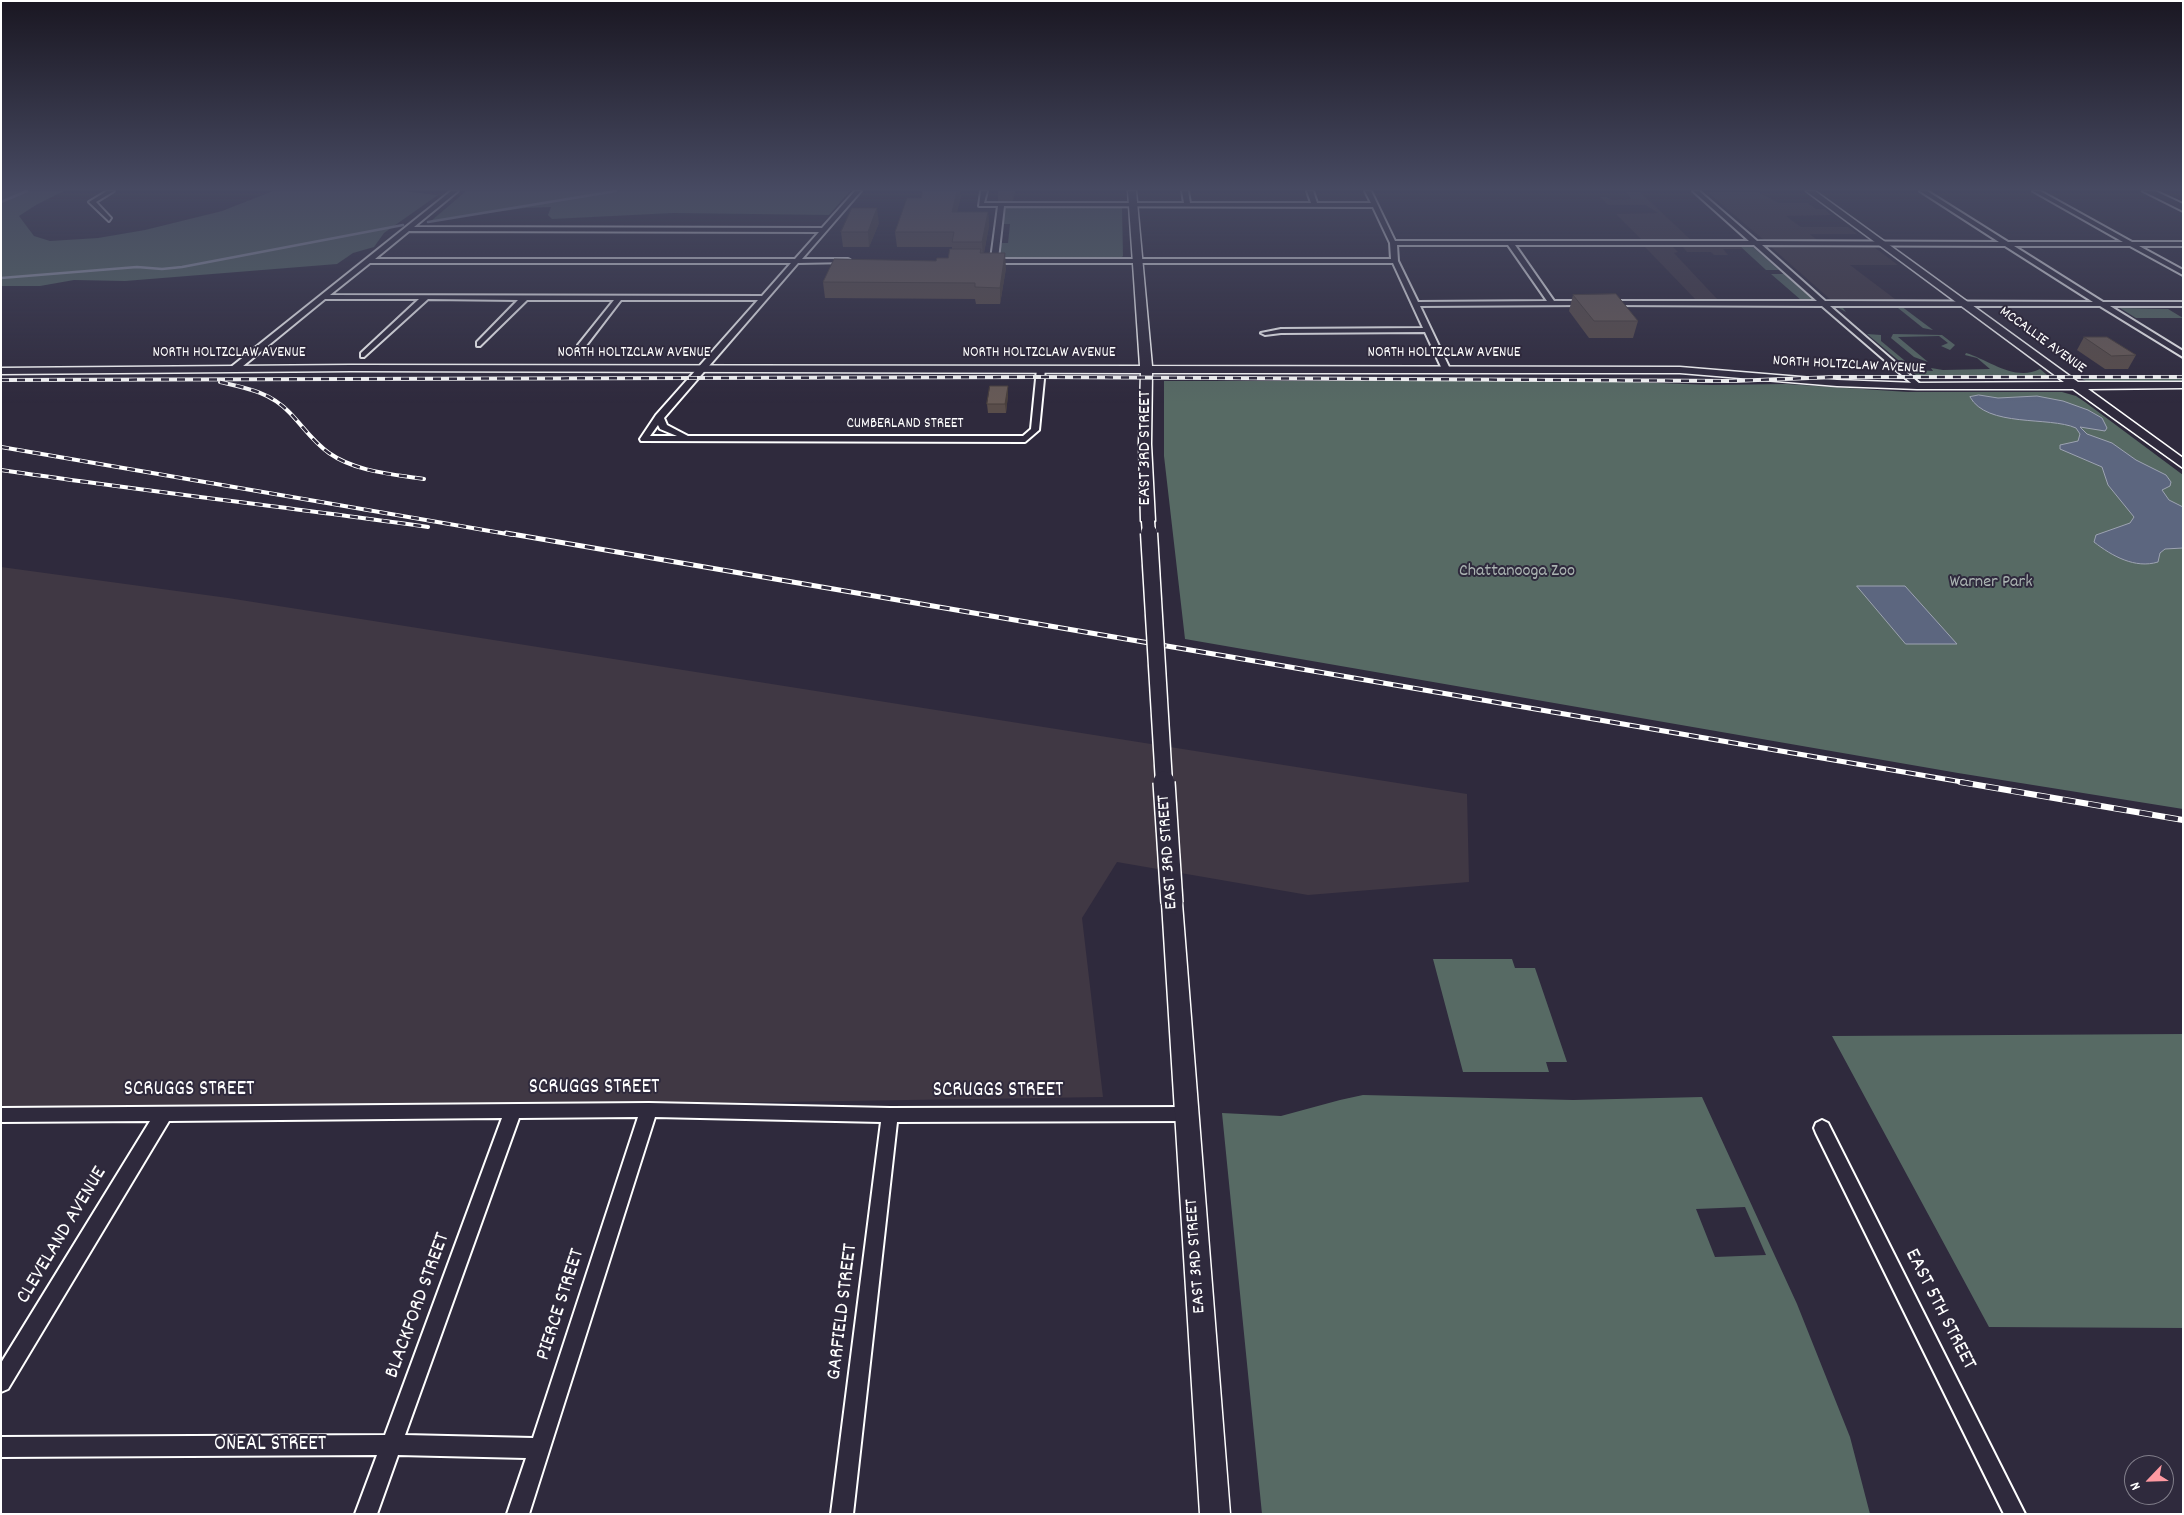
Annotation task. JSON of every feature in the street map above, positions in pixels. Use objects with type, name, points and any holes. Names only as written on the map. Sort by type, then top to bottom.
[{"type":"main road","name":"EAST 3RD STREET","points":[[1139,262],[1146,369],[1145,444],[1148,521],[1186,1114],[1215,1514]]},
{"type":"main road","name":"MCCALLIE AVENUE","points":[[1907,262],[2183,464]]},
{"type":"main road","name":"NORTH HOLTZCLAW AVENUE","points":[[1,371],[234,369],[1680,370],[1917,386],[2183,385]]},
{"type":"street","points":[[234,369],[366,262]]},
{"type":"street","points":[[660,417],[797,262]]},
{"type":"street","points":[[1395,262],[1446,369]]},
{"type":"street","points":[[1523,262],[1552,304]]},
{"type":"street","points":[[1777,262],[1917,386]]},
{"type":"street","points":[[2034,262],[2183,355]]},
{"type":"street","points":[[2162,262],[2183,273]]},
{"type":"street","points":[[323,297],[764,298]]},
{"type":"street","points":[[364,355],[426,297]]},
{"type":"street","points":[[480,344],[526,298]]},
{"type":"street","points":[[582,345],[619,298]]},
{"type":"street","points":[[1415,304],[2183,304]]},
{"type":"street","points":[[1265,333],[1281,331],[1427,330]]},
{"type":"street","name":"CUMBERLAND STREET","points":[[660,417],[644,439],[1025,439],[1035,430],[1041,369]]},
{"type":"street","name":"CUMBERLAND STREET","points":[[660,417],[663,427],[680,436],[711,439]]},
{"type":"street","name":"SCRUGGS STREET","points":[[1,1115],[649,1110],[890,1116],[1186,1114]]},
{"type":"street","name":"PIERCE STREET","points":[[518,1514],[649,1110]]},
{"type":"street","name":"BLACKFORD STREET","points":[[366,1514],[393,1445],[513,1112]]},
{"type":"street","name":"CLEVELAND AVENUE","points":[[1,1382],[164,1114]]},
{"type":"street","name":"GARFIELD STREET","points":[[842,1514],[890,1116]]},
{"type":"street","name":"EAST 5TH STREET","points":[[1822,1128],[2015,1514]]},
{"type":"street","name":"ONEAL STREET","points":[[1,1448],[393,1445],[538,1448]]},
{"type":"shaded area","points":[[1659,262],[1682,262],[1718,300],[1696,300]]},
{"type":"shaded area","points":[[1788,262],[1894,262],[1898,265],[1850,265],[1895,299],[1830,299]]},
{"type":"shaded area","points":[[1,567],[228,598],[1467,794],[1469,882],[1308,895],[1117,862],[1082,918],[1103,1097],[1,1114]]},
{"type":"green space","points":[[1,262],[340,262],[337,264],[125,281],[74,280],[40,286],[1,286]]},
{"type":"green space","points":[[1757,262],[1770,262],[1779,270],[1766,270]]},
{"type":"green space","points":[[1771,274],[1784,274],[1813,300],[1801,300]]},
{"type":"green space","points":[[1901,306],[1933,330],[1923,328],[1898,308],[1843,308],[1846,312],[1837,307]]},
{"type":"green space","points":[[2120,308],[2168,309],[2183,318],[2136,318]]},
{"type":"green space","points":[[1867,334],[1881,335],[1881,341],[1916,370],[1933,371],[1931,368],[1943,370],[1990,369],[1977,358],[1965,355],[1966,353],[2012,371],[2021,373],[2040,369],[2047,375],[1916,375]]},
{"type":"green space","points":[[1893,334],[1942,335],[1955,345],[1950,350],[1941,346],[1948,343],[1939,336],[1898,337],[1928,362],[1914,357],[1891,338]]},
{"type":"green space","points":[[2082,379],[2183,379],[2183,381],[2086,381]]},
{"type":"green space","name":"Warner Park","points":[[1164,381],[1605,381],[1711,385],[1786,384],[1908,392],[2062,392],[2076,396],[2183,475],[2183,809],[1958,773],[1185,639],[1164,456]]},
{"type":"green space","points":[[1433,959],[1512,959],[1515,968],[1535,968],[1567,1062],[1546,1062],[1549,1072],[1463,1072]]},
{"type":"green space","points":[[2183,1034],[2183,1328],[1989,1327],[1832,1036]]},
{"type":"green space","points":[[1363,1095],[1573,1100],[1702,1097],[1797,1304],[1850,1437],[1870,1514],[1262,1514],[1222,1113],[1281,1116]],"holes":[[[1745,1207],[1766,1255],[1715,1257],[1696,1209]]]},
{"type":"water","points":[[1979,395],[1998,398],[2037,396],[2063,401],[2088,410],[2102,418],[2107,428],[2105,431],[2080,427],[2087,434],[2112,443],[2136,460],[2166,475],[2171,482],[2170,486],[2162,490],[2169,500],[2183,507],[2183,548],[2165,549],[2160,553],[2158,562],[2141,564],[2124,560],[2094,542],[2096,535],[2130,523],[2134,517],[2108,485],[2102,467],[2060,449],[2060,445],[2078,441],[2080,434],[2076,428],[2050,422],[2019,420],[1990,413],[1978,407],[1970,397]]},
{"type":"water","points":[[1857,586],[1905,586],[1957,644],[1906,644]]},
{"type":"building","points":[[833,262],[1004,262],[1000,288],[975,287],[975,283],[823,282]]},
{"type":"building","points":[[1616,294],[1638,321],[1594,321],[1573,295]]},
{"type":"building","points":[[2084,337],[2107,337],[2136,355],[2112,356]]},
{"type":"building","points":[[990,386],[1008,386],[1005,404],[987,404]]},
{"type":"waterway","points":[[1,278],[137,267],[162,269],[210,262]]},
{"type":"railway","points":[[1,380],[1041,377],[1732,381],[1835,377],[2183,377]]},
{"type":"railway","points":[[220,382],[266,395],[282,405],[318,444],[340,459],[362,468],[387,474],[424,479]]},
{"type":"railway","points":[[1,447],[513,535]]},
{"type":"railway","points":[[1,470],[428,527]]},
{"type":"railway","points":[[506,533],[1968,783]]},
{"type":"railway","points":[[1960,782],[2183,820]]},
{"type":"park label","name":"Chattanooga Zoo","points":[[1517,573]]}]
